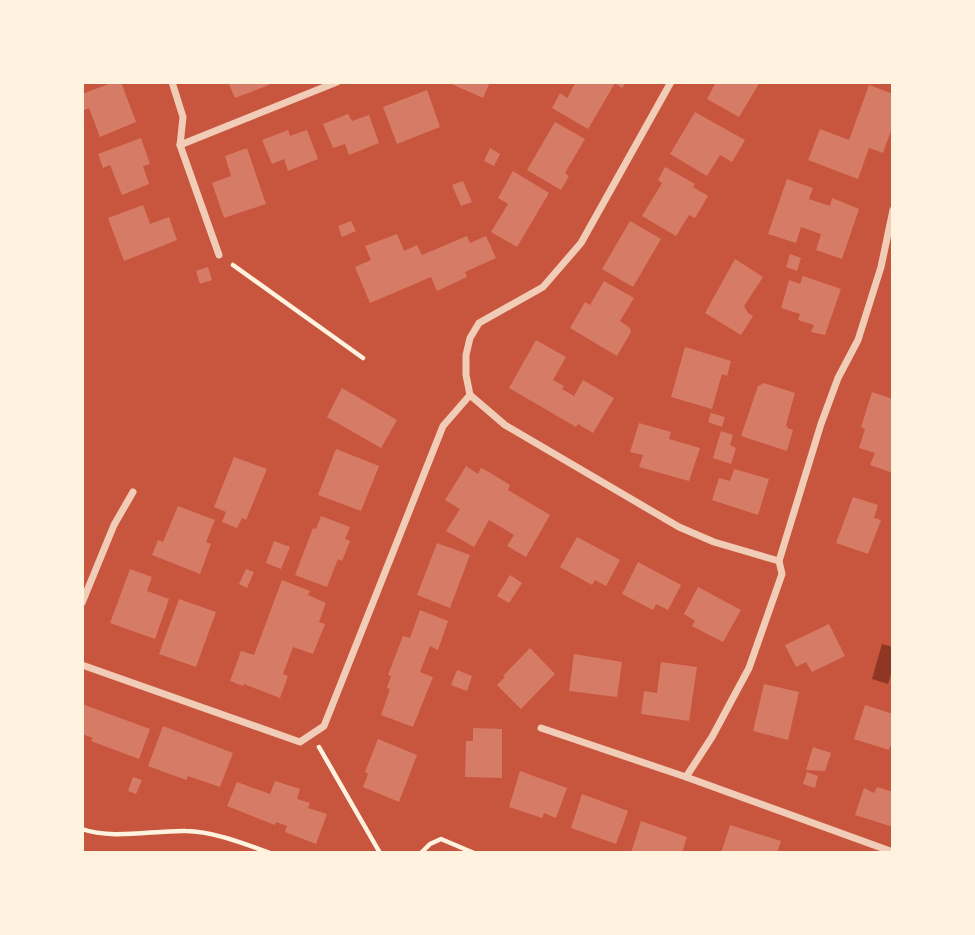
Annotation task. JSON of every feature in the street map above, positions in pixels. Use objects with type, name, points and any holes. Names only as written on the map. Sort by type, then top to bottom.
[{"type":"street","points":[[172,82],[183,117],[180,145],[219,255]]},
{"type":"street","points":[[180,145],[337,82]]},
{"type":"street","points":[[671,82],[581,243],[542,287],[479,323],[470,338],[466,355],[470,395],[505,425],[679,527],[713,542],[779,561]]},
{"type":"street","points":[[686,777],[712,737],[749,668],[782,575],[779,561],[821,424],[838,378],[858,340],[881,267],[893,210]]},
{"type":"street","points":[[82,665],[300,742],[324,726],[443,426],[470,395]]},
{"type":"street","points":[[82,603],[114,524],[134,492]]},
{"type":"street","points":[[541,728],[893,852]]},
{"type":"path","points":[[219,255],[363,358]]},
{"type":"path","points":[[312,734],[380,853]]},
{"type":"path","points":[[82,829],[112,833],[188,831],[228,839],[270,853]]},
{"type":"path","points":[[421,853],[430,844],[441,839],[474,853]]},
{"type":"shaded area","points":[[882,644],[893,647],[893,667],[888,684],[872,679]]},
{"type":"building","points":[[121,82],[136,122],[100,137],[89,108],[82,111],[82,94]]},
{"type":"building","points":[[228,82],[267,82],[269,85],[235,98]]},
{"type":"building","points":[[447,82],[490,82],[483,98]]},
{"type":"building","points":[[576,82],[626,82],[622,88],[615,83],[588,129],[552,108],[560,93],[567,98]]},
{"type":"building","points":[[716,82],[760,82],[739,117],[707,99]]},
{"type":"building","points":[[869,85],[893,94],[893,125],[883,153],[869,148],[858,179],[808,160],[820,129],[849,140]]},
{"type":"building","points":[[427,90],[440,127],[397,144],[383,107]]},
{"type":"building","points":[[695,112],[745,140],[732,162],[720,155],[707,176],[670,154]]},
{"type":"building","points":[[348,114],[352,121],[369,115],[379,143],[349,155],[345,144],[333,148],[323,124]]},
{"type":"building","points":[[555,122],[585,139],[565,173],[569,176],[561,190],[527,170]]},
{"type":"building","points":[[288,130],[290,136],[307,130],[318,159],[288,171],[284,159],[272,164],[262,140]]},
{"type":"building","points":[[141,138],[150,164],[143,166],[149,184],[122,195],[110,165],[103,168],[98,154]]},
{"type":"building","points":[[247,148],[266,204],[224,218],[212,183],[231,176],[225,156]]},
{"type":"building","points":[[490,148],[500,154],[494,166],[484,161]]},
{"type":"building","points":[[665,167],[695,184],[693,187],[708,196],[695,218],[689,215],[676,236],[642,216],[662,183],[658,180]]},
{"type":"building","points":[[513,171],[549,193],[517,247],[491,232],[508,204],[498,198]]},
{"type":"building","points":[[787,179],[813,188],[809,199],[830,206],[832,198],[859,209],[842,259],[816,250],[821,234],[801,227],[796,243],[768,234]]},
{"type":"building","points":[[463,181],[472,202],[461,206],[452,185]]},
{"type":"building","points":[[143,205],[150,224],[169,217],[177,240],[124,261],[108,218]]},
{"type":"building","points":[[351,221],[356,231],[342,237],[338,226]]},
{"type":"building","points":[[630,221],[661,239],[633,287],[602,269]]},
{"type":"building","points":[[397,234],[404,251],[417,245],[422,255],[467,236],[470,243],[486,236],[496,258],[465,272],[467,277],[437,291],[431,277],[370,303],[355,267],[371,260],[365,246]]},
{"type":"building","points":[[790,254],[801,258],[797,271],[786,267]]},
{"type":"building","points":[[735,259],[763,277],[744,306],[753,316],[741,335],[705,313]]},
{"type":"building","points":[[208,267],[212,280],[200,284],[196,271]]},
{"type":"building","points":[[803,276],[841,289],[825,335],[811,332],[814,325],[798,320],[800,314],[781,308],[789,280],[800,284]]},
{"type":"building","points":[[604,281],[634,298],[620,321],[630,328],[631,332],[617,356],[570,328],[585,302],[590,305]]},
{"type":"building","points":[[536,340],[566,357],[553,380],[564,386],[562,389],[574,396],[583,380],[614,398],[593,433],[578,424],[576,427],[509,388]]},
{"type":"building","points":[[685,347],[731,361],[727,376],[722,374],[712,409],[671,397]]},
{"type":"building","points":[[764,383],[795,393],[786,425],[793,430],[787,451],[741,436],[758,386]]},
{"type":"building","points":[[342,388],[397,420],[381,448],[327,417]]},
{"type":"building","points":[[872,392],[893,399],[893,473],[870,465],[875,453],[859,448],[865,429],[861,427]]},
{"type":"building","points":[[711,413],[725,417],[722,427],[708,422]]},
{"type":"building","points":[[639,423],[671,432],[669,439],[700,448],[689,481],[639,467],[643,455],[630,452]]},
{"type":"building","points":[[721,431],[733,435],[730,445],[736,448],[731,464],[713,458]]},
{"type":"building","points":[[336,449],[379,466],[361,511],[318,495]]},
{"type":"building","points":[[234,457],[267,469],[246,520],[242,518],[237,528],[222,522],[226,512],[214,507]]},
{"type":"building","points":[[466,466],[478,474],[481,468],[489,472],[510,485],[508,490],[550,515],[526,557],[507,546],[514,535],[489,520],[474,547],[446,531],[460,509],[445,500]]},
{"type":"building","points":[[734,469],[769,479],[758,515],[712,500],[719,478],[730,481]]},
{"type":"building","points":[[853,497],[878,505],[874,518],[881,520],[868,554],[836,543]]},
{"type":"building","points":[[178,506],[215,520],[206,542],[211,544],[200,574],[152,555],[158,540],[163,542]]},
{"type":"building","points":[[321,516],[350,527],[345,539],[350,541],[342,561],[338,559],[327,587],[295,575],[313,528],[316,529]]},
{"type":"building","points":[[577,537],[620,560],[606,586],[595,580],[592,585],[560,567]]},
{"type":"building","points":[[274,541],[290,547],[281,569],[266,563]]},
{"type":"building","points":[[437,543],[470,555],[450,608],[417,595]]},
{"type":"building","points":[[638,562],[681,585],[668,610],[656,604],[653,610],[622,594]]},
{"type":"building","points":[[130,569],[152,577],[147,591],[169,599],[155,639],[110,623]]},
{"type":"building","points":[[246,569],[254,572],[247,588],[239,584]]},
{"type":"building","points":[[510,575],[522,583],[509,603],[497,596]]},
{"type":"building","points":[[282,580],[310,591],[308,595],[326,603],[319,622],[325,624],[313,654],[293,647],[283,674],[288,676],[280,698],[230,681],[241,651],[254,655]]},
{"type":"building","points":[[698,587],[741,610],[723,642],[692,626],[695,621],[684,614]]},
{"type":"building","points":[[179,599],[216,612],[196,667],[159,654]]},
{"type":"building","points":[[420,610],[448,621],[438,650],[430,646],[420,672],[433,677],[413,727],[381,715],[390,689],[387,688],[391,676],[388,675],[403,636],[410,638]]},
{"type":"building","points":[[829,624],[845,656],[812,672],[806,662],[796,667],[785,645]]},
{"type":"building","points":[[530,648],[555,674],[521,709],[497,685]]},
{"type":"building","points":[[574,654],[622,662],[617,697],[569,691]]},
{"type":"building","points":[[661,662],[697,667],[689,721],[641,714],[644,691],[657,693]]},
{"type":"building","points":[[457,670],[472,676],[467,691],[451,685]]},
{"type":"building","points":[[764,684],[799,692],[788,740],[753,731]]},
{"type":"building","points":[[82,704],[150,729],[139,759],[91,741],[93,738],[82,734]]},
{"type":"building","points":[[865,705],[893,714],[893,747],[890,746],[889,750],[854,739]]},
{"type":"building","points":[[163,726],[233,753],[220,787],[188,776],[186,780],[148,766]]},
{"type":"building","points":[[473,728],[502,729],[502,778],[465,777],[466,741],[473,741]]},
{"type":"building","points":[[378,739],[417,755],[399,802],[363,787],[368,774],[365,772]]},
{"type":"building","points":[[813,747],[831,753],[825,771],[806,770]]},
{"type":"building","points":[[520,771],[567,788],[556,818],[544,813],[542,818],[509,807]]},
{"type":"building","points":[[807,772],[818,776],[815,788],[803,784]]},
{"type":"building","points":[[133,777],[142,780],[136,794],[128,791]]},
{"type":"building","points":[[275,781],[300,789],[297,799],[310,803],[308,808],[327,814],[316,844],[285,832],[287,826],[276,822],[275,825],[227,806],[237,782],[270,794]]},
{"type":"building","points":[[877,787],[893,792],[893,827],[855,815],[864,788],[874,793]]},
{"type":"building","points":[[582,794],[628,811],[616,844],[571,828]]},
{"type":"building","points":[[641,821],[687,837],[682,853],[631,853]]},
{"type":"building","points":[[730,825],[781,841],[777,853],[721,853]]}]
